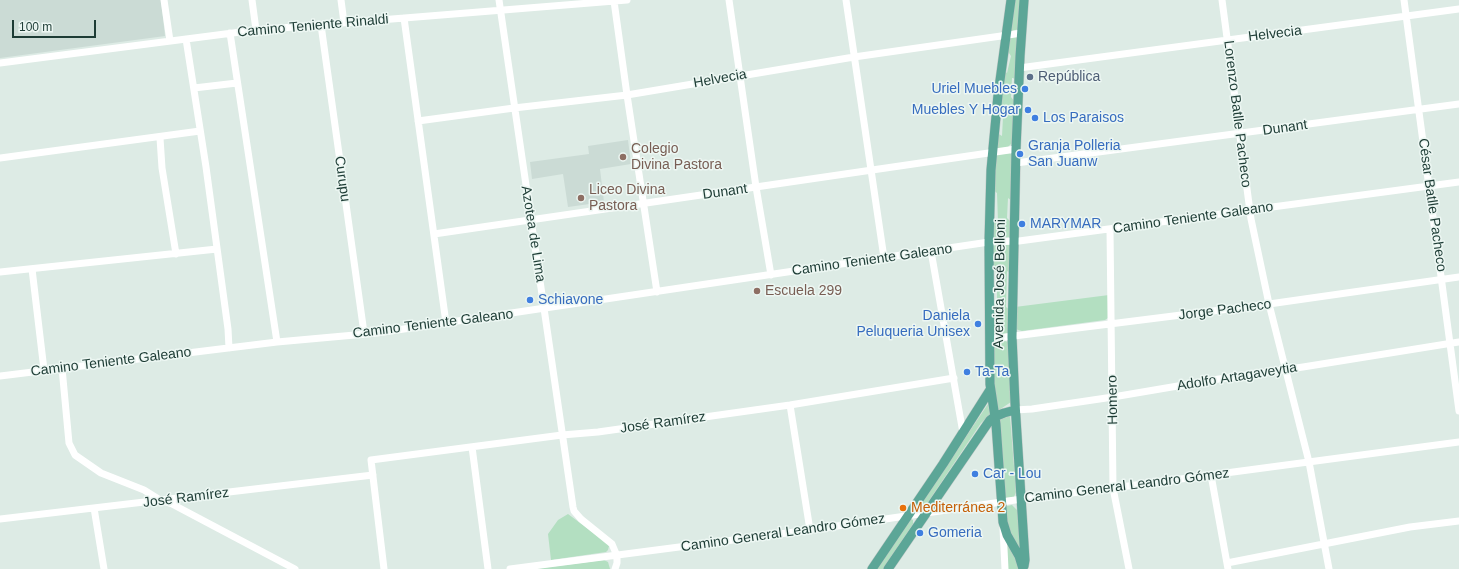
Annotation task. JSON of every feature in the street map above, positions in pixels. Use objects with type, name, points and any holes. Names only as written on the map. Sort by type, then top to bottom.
[{"type":"main road","name":"Avenida José Belloni","points":[[1011,0],[992,152],[989,242],[990,390],[1004,524],[1007,535],[1019,556],[1023,569]]},
{"type":"main road","name":"Avenida José Belloni","points":[[1023,569],[1025,560],[1015,410],[1012,337],[1016,149],[1024,0]]},
{"type":"main road","points":[[872,569],[990,390]]},
{"type":"main road","points":[[888,569],[982,431],[994,417],[1015,410]]},
{"type":"street","points":[[164,0],[170,41]]},
{"type":"street","points":[[252,0],[256,30]]},
{"type":"street","points":[[341,0],[344,23]]},
{"type":"street","name":"Azotea de Lima","points":[[499,0],[530,220],[574,511],[581,519],[612,544],[617,556]]},
{"type":"street","name":"Camino Teniente Rinaldi","points":[[0,63],[256,30],[627,0]]},
{"type":"street","points":[[729,0],[756,187],[771,275]]},
{"type":"street","points":[[846,0],[884,258]]},
{"type":"street","name":"Lorenzo Batlle Pacheco","points":[[1222,0],[1250,211],[1269,304],[1309,462],[1329,569]]},
{"type":"street","name":"César Batlle Pacheco","points":[[1404,0],[1459,411]]},
{"type":"street","points":[[614,1],[626,94],[657,292]]},
{"type":"street","name":"Helvecia","points":[[1020,68],[1459,9]]},
{"type":"street","points":[[404,18],[446,323]]},
{"type":"street","name":"Curupu","points":[[321,25],[364,334]]},
{"type":"street","name":"Helvecia","points":[[418,121],[626,94],[854,57],[1022,33]]},
{"type":"street","points":[[230,34],[277,342]]},
{"type":"street","points":[[186,39],[206,167],[229,348]]},
{"type":"street","points":[[194,88],[237,82]]},
{"type":"street","name":"Dunant","points":[[1016,163],[1459,104]]},
{"type":"street","points":[[0,158],[160,138],[200,131]]},
{"type":"street","points":[[160,138],[162,168],[176,254]]},
{"type":"street","name":"Dunant","points":[[434,234],[1016,149]]},
{"type":"street","name":"Camino Teniente Galeano","points":[[0,376],[277,342],[377,333],[989,242],[1014,241],[1110,229],[1459,182]]},
{"type":"street","name":"Homero","points":[[1110,229],[1113,488],[1129,569]]},
{"type":"street","points":[[0,272],[217,249]]},
{"type":"street","points":[[932,251],[963,432]]},
{"type":"street","points":[[32,269],[44,370]]},
{"type":"street","name":"Jorge Pacheco","points":[[990,339],[1112,325],[1459,277]]},
{"type":"street","name":"Adolfo Artagaveytia","points":[[1015,410],[1032,409],[1113,397],[1459,342]]},
{"type":"street","points":[[62,368],[69,443],[75,455],[101,473],[144,490],[160,500],[172,504],[295,569]]},
{"type":"street","name":"José Ramírez","points":[[0,519],[373,475],[371,460],[562,435],[598,432],[790,405],[954,378]]},
{"type":"street","points":[[790,405],[810,530]]},
{"type":"street","name":"Camino General Leandro Gómez","points":[[510,569],[810,530],[1022,499],[1459,442]]},
{"type":"street","points":[[472,447],[488,569]]},
{"type":"street","points":[[373,475],[384,569]]},
{"type":"street","points":[[1211,475],[1227,566],[1324,544],[1410,527],[1459,521]]},
{"type":"street","points":[[94,508],[104,569]]},
{"type":"street","name":"Avenida José Belloni","points":[[1004,524],[1003,534],[1005,569]]},
{"type":"street","points":[[615,569],[617,556]]},
{"type":"shaded area","points":[[0,0],[161,0],[165,36],[0,58]]},
{"type":"shaded area","points":[[628,140],[631,164],[600,169],[604,202],[568,207],[563,174],[532,179],[530,162],[589,154],[588,146]]},
{"type":"green space","points":[[1014,0],[1023,0],[1019,29],[1012,31],[1010,30]]},
{"type":"green space","points":[[1017,36],[1017,81],[1012,78],[1011,97],[1015,102],[1012,143],[1008,147],[998,149],[997,133],[1002,136],[1003,117],[998,113],[1003,70],[1007,73],[1011,56],[1007,50],[1008,39]]},
{"type":"green space","points":[[1010,153],[1012,155],[1012,201],[1008,198],[1007,218],[1012,223],[1010,237],[995,238],[993,237],[993,219],[996,223],[998,222],[997,193],[993,190],[996,155]]},
{"type":"green space","points":[[995,244],[1009,244],[1011,246],[1011,274],[1007,271],[1006,307],[1010,310],[1010,333],[994,335],[993,306],[997,309],[997,273],[993,269],[993,246]]},
{"type":"green space","points":[[1109,295],[1108,318],[1105,320],[1022,331],[1015,329],[1015,307]]},
{"type":"green space","points":[[1002,340],[1008,342],[1011,402],[999,410],[995,406],[993,344],[995,341]]},
{"type":"green space","points":[[988,404],[990,415],[981,423],[924,508],[921,509],[920,505]]},
{"type":"green space","points":[[1010,416],[1016,492],[1014,497],[1006,498],[1004,496],[999,420]]},
{"type":"green space","points":[[1012,505],[1017,510],[1023,565],[1008,530],[1005,508]]},
{"type":"green space","points":[[568,514],[607,543],[609,546],[608,550],[606,552],[551,560],[548,534],[558,520]]},
{"type":"green space","points":[[910,519],[913,520],[913,524],[883,569],[877,569]]},
{"type":"green space","points":[[1006,542],[1017,562],[1018,569],[1007,569]]},
{"type":"green space","points":[[604,560],[608,562],[610,569],[534,569]]},
{"type":"place","name":"República","points":[[1030,77]]},
{"type":"place","name":"Uriel Muebles","points":[[1025,89]]},
{"type":"place","name":"Muebles Y Hogar","points":[[1028,110]]},
{"type":"place","name":"Los Paraisos","points":[[1035,118]]},
{"type":"place","name":"Granja Polleria San Juanw","points":[[1020,154]]},
{"type":"place","name":"Colegio Divina Pastora","points":[[623,157]]},
{"type":"place","name":"Liceo Divina Pastora","points":[[581,198]]},
{"type":"place","name":"MARYMAR","points":[[1022,224]]},
{"type":"place","name":"Escuela 299","points":[[757,291]]},
{"type":"place","name":"Schiavone","points":[[530,300]]},
{"type":"place","name":"Daniela Peluqueria Unisex","points":[[978,324]]},
{"type":"place","name":"Ta-Ta","points":[[967,372]]},
{"type":"place","name":"Car - Lou","points":[[975,474]]},
{"type":"place","name":"Mediterránea 2","points":[[903,508]]},
{"type":"place","name":"Gomeria","points":[[920,533]]}]
